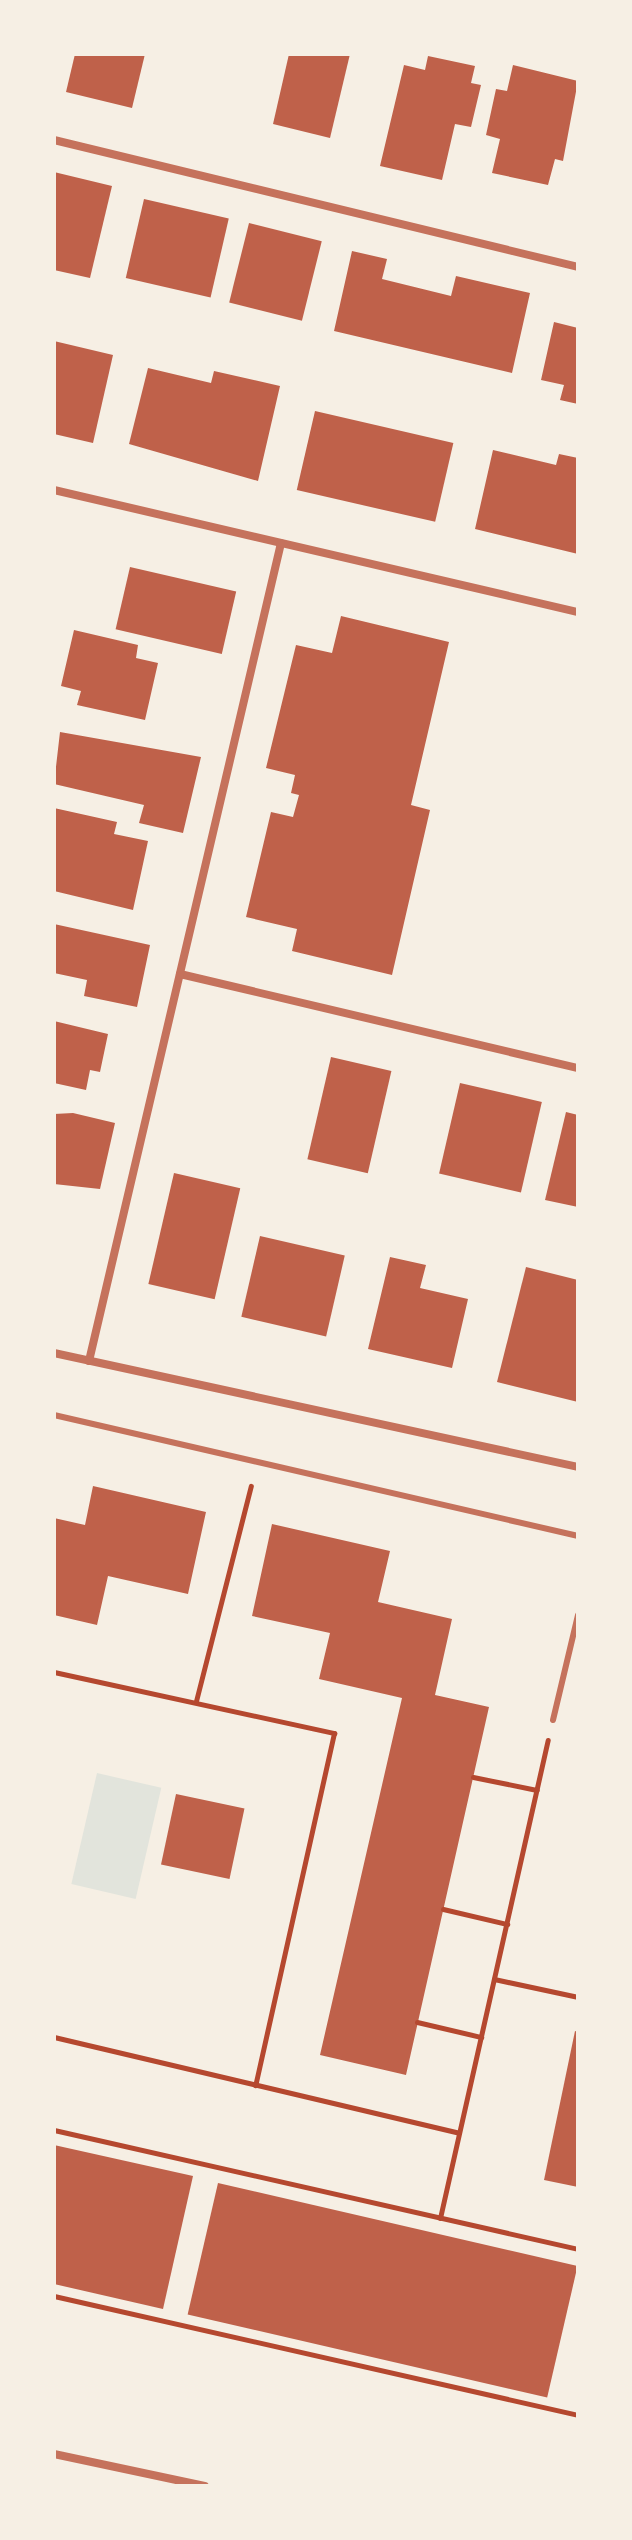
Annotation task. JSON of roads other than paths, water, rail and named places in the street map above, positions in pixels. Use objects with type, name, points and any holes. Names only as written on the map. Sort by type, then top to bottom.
[{"type":"street","points":[[54,140],[578,267]]},
{"type":"street","points":[[54,490],[578,612]]},
{"type":"street","points":[[89,1361],[281,543]]},
{"type":"street","points":[[180,974],[578,1068]]},
{"type":"street","points":[[54,1353],[578,1467]]},
{"type":"street","points":[[54,2454],[205,2486]]},
{"type":"lane","points":[[54,1415],[578,1536]]},
{"type":"lane","points":[[553,1720],[578,1615]]}]
